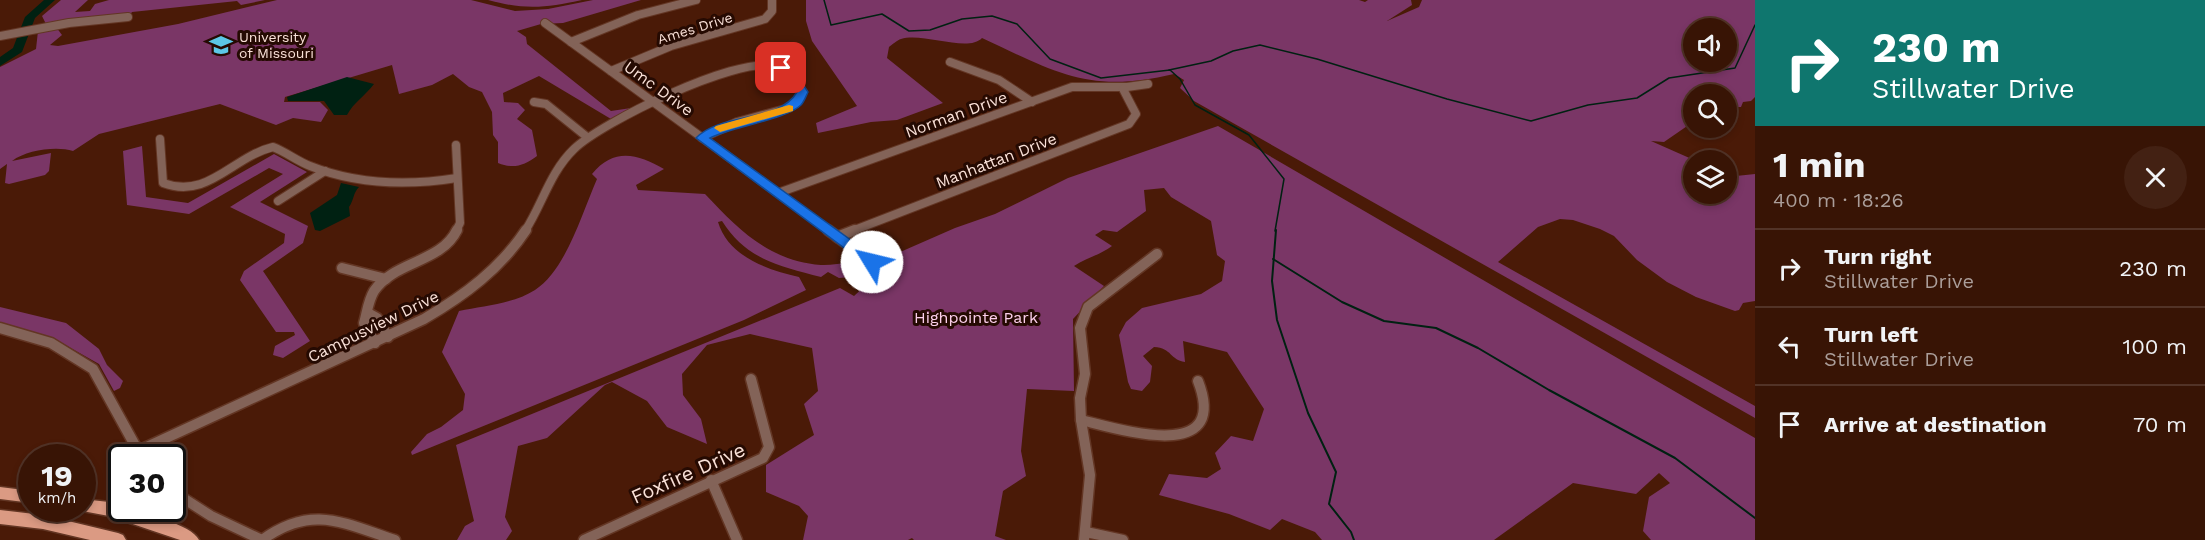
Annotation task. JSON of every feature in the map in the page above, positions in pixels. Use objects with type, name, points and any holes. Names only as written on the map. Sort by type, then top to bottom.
[{"type":"main road","points":[[0,493],[18,495]]},
{"type":"main road","points":[[96,507],[109,509],[183,534],[191,540]]},
{"type":"main road","points":[[0,517],[43,522],[118,540]]},
{"type":"street","points":[[571,42],[638,15],[696,0]]},
{"type":"street","name":"Ames Drive","points":[[611,71],[671,46],[765,19],[771,15],[774,8],[772,0]]},
{"type":"street","points":[[0,36],[58,25],[128,17]]},
{"type":"street","name":"Umc Drive","points":[[545,23],[872,262]]},
{"type":"street","points":[[950,62],[999,80],[1032,102]]},
{"type":"street","name":"Campusview Drive","points":[[161,444],[375,344],[449,306],[496,268],[527,229],[563,163],[587,137],[608,124],[694,84],[762,64],[787,71],[803,92],[796,104],[789,108],[737,122],[702,138]]},
{"type":"street","name":"Norman Drive","points":[[778,193],[1081,86],[1123,89],[1148,84]]},
{"type":"street","name":"Manhattan Drive","points":[[837,237],[1129,124],[1136,114],[1123,89]]},
{"type":"street","points":[[534,102],[546,104],[587,137]]},
{"type":"street","points":[[160,139],[163,183],[178,189],[204,183],[268,147],[277,148],[308,165],[325,171],[369,182],[413,185],[457,178]]},
{"type":"street","points":[[375,344],[364,322],[372,297],[386,279],[437,251],[456,233],[460,223],[456,145]]},
{"type":"street","points":[[278,201],[325,171]]},
{"type":"street","points":[[1123,540],[1085,536],[1090,475],[1081,420],[1080,398],[1085,374],[1080,328],[1088,307],[1157,254]]},
{"type":"street","points":[[342,268],[386,279]]},
{"type":"street","points":[[368,313],[376,318],[388,337]]},
{"type":"street","points":[[0,328],[51,343],[93,369],[134,444]]},
{"type":"street","name":"Foxfire Drive","points":[[584,540],[711,480],[756,463],[768,453],[769,447],[751,379]]},
{"type":"street","points":[[1081,420],[1165,436],[1187,434],[1196,428],[1206,414],[1198,381]]},
{"type":"street","points":[[711,480],[737,540]]},
{"type":"street","points":[[186,500],[211,516],[262,540],[281,527],[298,520],[318,518],[395,540]]},
{"type":"green space","points":[[61,0],[88,0],[75,12],[90,11],[95,4],[109,0],[265,0],[241,5],[237,1],[132,12],[129,16],[47,26],[42,16]]},
{"type":"green space","name":"University of Missouri","points":[[277,0],[471,0],[515,11],[548,9],[593,0],[641,0],[563,23],[541,24],[517,31],[526,37],[527,44],[611,111],[631,108],[611,119],[539,76],[503,93],[504,102],[518,103],[525,110],[517,119],[532,130],[537,156],[523,164],[509,166],[498,163],[498,142],[493,135],[492,112],[482,92],[469,87],[453,74],[432,85],[399,94],[392,65],[285,97],[284,102],[320,102],[328,110],[321,122],[293,118],[276,125],[220,104],[99,134],[73,151],[50,149],[25,154],[12,161],[51,153],[49,171],[45,175],[5,183],[7,164],[0,169],[0,67],[36,49],[38,31],[56,27],[62,35],[50,45],[58,46],[178,24]]},
{"type":"green space","points":[[488,0],[582,0],[535,7]]},
{"type":"green space","points":[[806,0],[1359,0],[1365,2],[1368,0],[1411,0],[1412,5],[1387,21],[1419,7],[1422,0],[1755,0],[1755,97],[1751,101],[1743,102],[1741,107],[1737,107],[1737,84],[1683,84],[1683,129],[1664,142],[1651,141],[1683,155],[1683,204],[1737,204],[1737,176],[1755,174],[1755,301],[1743,303],[1739,310],[1735,311],[1696,297],[1667,282],[1637,260],[1614,236],[1573,220],[1560,219],[1538,227],[1498,262],[1755,406],[1755,418],[1194,101],[1180,88],[1184,80],[1174,74],[1145,80],[1096,81],[1054,70],[982,38],[967,44],[921,38],[901,39],[889,47],[887,58],[943,103],[897,120],[871,122],[818,133],[816,123],[857,106],[812,41],[806,21]]},
{"type":"green space","name":"Highpointe Park","points":[[1218,126],[1755,438],[1755,540],[1651,540],[1643,531],[1649,497],[1670,483],[1659,473],[1636,494],[1573,483],[1494,540],[1322,540],[1315,532],[1282,519],[1270,530],[1229,514],[1159,495],[1169,474],[1207,478],[1221,469],[1215,453],[1231,436],[1253,441],[1264,409],[1227,352],[1183,341],[1185,362],[1176,359],[1164,349],[1154,347],[1143,356],[1152,366],[1150,382],[1142,391],[1131,389],[1119,335],[1126,322],[1142,308],[1201,294],[1222,281],[1225,261],[1217,255],[1211,221],[1171,197],[1164,188],[1144,190],[1146,211],[1117,232],[1103,230],[1095,235],[1112,246],[1074,266],[1104,286],[1073,319],[1074,391],[1027,389],[1021,451],[1026,476],[1003,491],[995,536],[1006,540],[914,540],[912,538],[908,540],[803,540],[808,516],[799,506],[766,492],[766,465],[814,435],[804,404],[818,391],[812,348],[750,334],[707,345],[682,374],[683,395],[701,419],[707,444],[667,427],[647,401],[612,382],[605,385],[547,438],[518,446],[505,517],[512,531],[506,540],[457,540],[465,526],[474,521],[456,445],[840,288],[854,296],[867,284],[862,276],[839,278],[828,272],[821,277],[778,265],[742,245],[722,221],[718,222],[730,244],[750,260],[799,277],[806,290],[744,320],[412,455],[411,452],[427,434],[441,427],[463,410],[465,394],[442,352],[459,311],[498,304],[526,295],[546,281],[556,269],[579,224],[597,179],[592,174],[600,165],[609,160],[626,156],[636,157],[664,169],[636,185],[638,190],[705,194],[756,242],[786,257],[821,265],[856,263],[866,267],[955,228],[995,214],[1068,178]]},
{"type":"green space","points":[[142,146],[146,197],[188,203],[274,154],[307,172],[260,202],[308,226],[303,243],[263,271],[310,341],[283,358],[273,355],[275,346],[295,335],[294,332],[276,332],[240,280],[244,271],[284,243],[285,234],[230,207],[283,174],[269,168],[189,214],[127,205],[123,151]]},
{"type":"green space","points":[[0,307],[66,323],[99,349],[107,365],[123,381],[120,388],[114,391],[99,364],[53,338],[0,324]]},
{"type":"shaded area","points":[[347,77],[374,84],[347,115],[334,115],[324,101],[288,101],[287,97]]},
{"type":"shaded area","points":[[341,183],[359,187],[349,207],[350,216],[320,231],[315,230],[310,213],[337,195]]},
{"type":"waterway","points":[[0,62],[18,50],[30,17],[50,0]]},
{"type":"waterway","points":[[824,0],[831,25],[882,14],[909,31],[930,30],[962,19],[992,16],[1017,24],[1050,59],[1101,78],[1170,70],[1180,79],[1195,105],[1249,135],[1284,179],[1275,231]]},
{"type":"waterway","points":[[1169,70],[1211,61],[1233,51],[1260,45],[1317,59],[1447,99],[1531,121],[1588,105],[1637,98],[1669,78],[1735,68],[1755,25]]},
{"type":"waterway","points":[[1274,259],[1276,230]]},
{"type":"waterway","points":[[1274,259],[1342,302],[1384,321],[1436,328],[1478,348],[1549,390],[1675,458],[1755,518]]},
{"type":"waterway","points":[[1274,259],[1272,281],[1277,320],[1308,413],[1336,472],[1329,504],[1351,532],[1354,540]]},
{"type":"slow traffic","points":[[720,128],[789,108]]},
{"type":"place","name":"University of Missouri","points":[[221,45]]},
{"type":"route","points":[[781,68],[787,71],[803,92],[796,104],[781,111],[737,122],[702,138],[872,262]]}]
